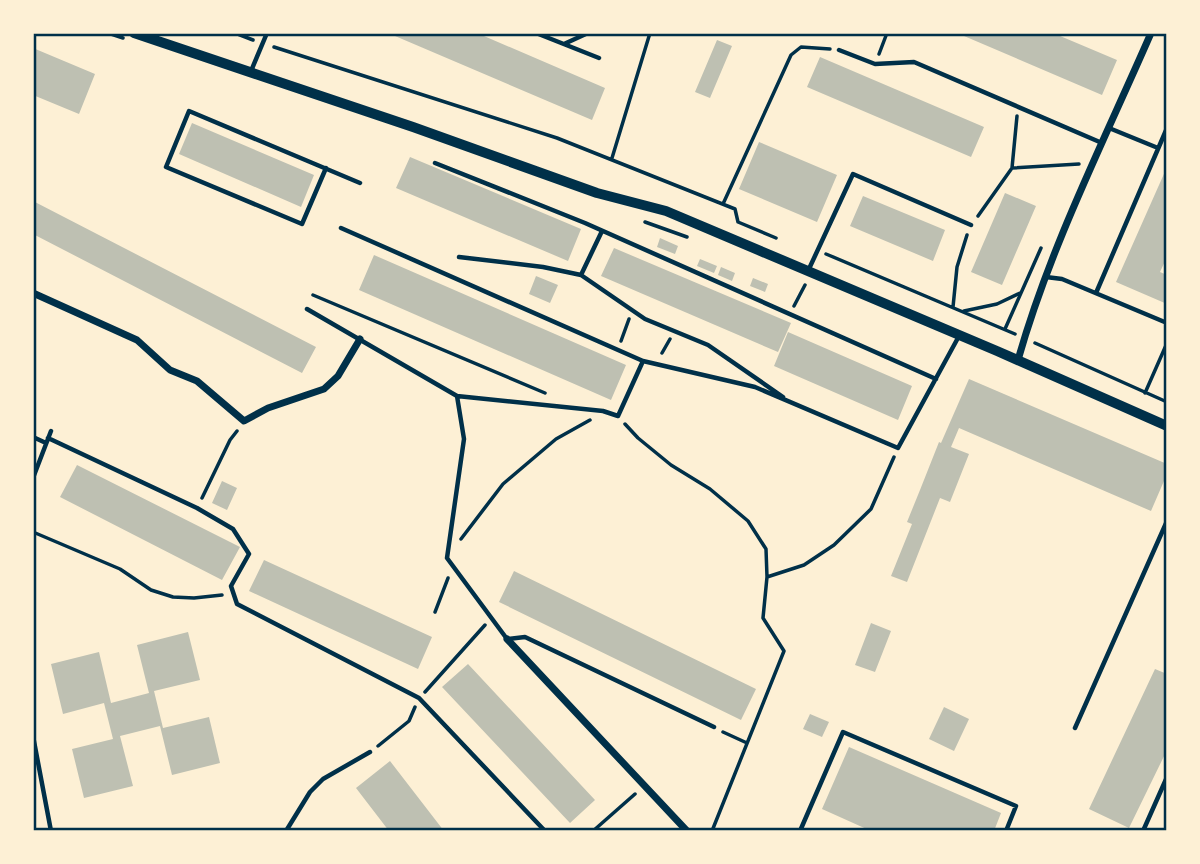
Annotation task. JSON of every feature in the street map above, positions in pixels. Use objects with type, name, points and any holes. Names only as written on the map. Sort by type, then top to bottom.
[{"type":"street","points":[[1018,360],[1046,277],[1151,33]]},
{"type":"street","points":[[134,38],[251,73],[597,192],[666,211],[1167,426]]},
{"type":"street","points":[[33,293],[137,340],[170,370],[197,381],[244,421],[268,408],[324,389],[338,376],[360,340]]},
{"type":"street","points":[[507,639],[687,831]]},
{"type":"lane","points":[[251,73],[267,33]]},
{"type":"lane","points":[[536,33],[599,58]]},
{"type":"lane","points":[[563,44],[587,33]]},
{"type":"lane","points":[[839,50],[875,64],[914,62],[1103,143]]},
{"type":"lane","points":[[326,168],[302,224],[166,167],[189,111],[326,168],[360,183]]},
{"type":"lane","points":[[1109,128],[1158,149]]},
{"type":"lane","points":[[1096,293],[1167,128]]},
{"type":"lane","points":[[435,163],[602,231],[936,379]]},
{"type":"lane","points":[[808,272],[853,174],[971,225]]},
{"type":"lane","points":[[341,228],[643,361],[755,387],[898,448],[959,336]]},
{"type":"lane","points":[[581,275],[602,231]]},
{"type":"lane","points":[[459,257],[542,267],[581,275],[645,319],[708,345],[792,403]]},
{"type":"lane","points":[[1046,277],[1062,279],[1167,323]]},
{"type":"lane","points":[[307,309],[457,396],[603,411],[618,416],[643,361]]},
{"type":"lane","points":[[457,396],[464,439],[447,558],[507,639],[525,637],[714,727]]},
{"type":"lane","points":[[33,478],[51,430]]},
{"type":"lane","points":[[33,437],[47,440],[197,508],[233,529],[249,554],[231,586],[237,604],[419,698],[545,831]]},
{"type":"lane","points":[[1075,728],[1167,521]]},
{"type":"lane","points":[[800,831],[843,732],[1016,806],[1006,831]]},
{"type":"lane","points":[[33,736],[51,831]]},
{"type":"lane","points":[[286,831],[310,792],[323,779],[370,752]]},
{"type":"lane","points":[[1143,831],[1167,777]]},
{"type":"path","points":[[108,33],[134,38]]},
{"type":"path","points":[[235,33],[557,138],[735,209],[738,222],[776,238]]},
{"type":"path","points":[[611,159],[650,33]]},
{"type":"path","points":[[875,64],[887,33]]},
{"type":"path","points":[[723,204],[791,55],[801,47],[839,50]]},
{"type":"path","points":[[953,307],[957,267],[971,225],[1012,168],[1018,107]]},
{"type":"path","points":[[1012,168],[1079,164]]},
{"type":"path","points":[[636,219],[697,241]]},
{"type":"path","points":[[817,251],[953,307],[1167,402]]},
{"type":"path","points":[[790,314],[805,284]]},
{"type":"path","points":[[963,312],[997,304],[1022,292]]},
{"type":"path","points":[[313,295],[557,397]]},
{"type":"path","points":[[617,350],[632,310]]},
{"type":"path","points":[[655,364],[675,331]]},
{"type":"path","points":[[1145,393],[1167,342]]},
{"type":"path","points":[[447,558],[503,484],[556,439],[603,411]]},
{"type":"path","points":[[618,416],[638,439],[671,465],[710,489],[748,521],[766,549],[767,577],[763,618],[784,651],[712,831]]},
{"type":"path","points":[[197,508],[230,440]]},
{"type":"path","points":[[767,577],[804,565],[834,545],[871,509],[898,448]]},
{"type":"path","points":[[33,532],[120,569],[151,590],[173,597],[234,594]]},
{"type":"path","points":[[435,612],[453,567]]},
{"type":"path","points":[[419,698],[491,618]]},
{"type":"path","points":[[370,752],[409,721]]},
{"type":"path","points":[[714,727],[747,743]]},
{"type":"path","points":[[593,831],[644,785]]},
{"type":"building","points":[[388,33],[477,33],[605,88],[592,120]]},
{"type":"building","points":[[957,33],[1053,33],[1117,60],[1102,95]]},
{"type":"building","points":[[717,40],[732,46],[710,98],[695,92]]},
{"type":"building","points":[[33,48],[95,74],[79,114],[33,95]]},
{"type":"building","points":[[820,57],[984,127],[971,157],[807,87]]},
{"type":"building","points":[[192,123],[314,175],[301,207],[179,154]]},
{"type":"building","points":[[759,142],[837,175],[817,222],[739,189]]},
{"type":"building","points":[[410,157],[581,229],[568,261],[396,188]]},
{"type":"building","points":[[1167,167],[1167,257],[1160,272],[1167,275],[1167,304],[1116,282]]},
{"type":"building","points":[[1005,193],[1036,206],[1002,285],[971,272]]},
{"type":"building","points":[[863,196],[945,230],[933,261],[850,226]]},
{"type":"building","points":[[33,201],[316,347],[302,373],[33,234]]},
{"type":"building","points":[[660,238],[678,246],[675,254],[657,247]]},
{"type":"building","points":[[614,248],[791,323],[778,352],[601,276]]},
{"type":"building","points":[[374,255],[626,365],[611,400],[359,290]]},
{"type":"building","points":[[700,259],[717,266],[714,273],[697,266]]},
{"type":"building","points":[[721,267],[735,273],[732,281],[718,275]]},
{"type":"building","points":[[536,276],[558,285],[550,303],[529,294]]},
{"type":"building","points":[[753,278],[768,284],[765,292],[750,286]]},
{"type":"building","points":[[788,332],[912,386],[898,420],[774,366]]},
{"type":"building","points":[[969,379],[1167,464],[1167,474],[1151,511],[959,428],[951,447],[969,454],[950,502],[940,498],[907,582],[891,576],[912,524],[907,522],[939,442],[941,443]]},
{"type":"building","points":[[77,465],[240,547],[222,580],[60,497]]},
{"type":"building","points":[[222,481],[237,488],[227,510],[212,503]]},
{"type":"building","points":[[264,560],[432,637],[418,669],[249,591]]},
{"type":"building","points":[[514,571],[756,689],[741,720],[499,602]]},
{"type":"building","points":[[871,623],[891,631],[875,672],[855,665]]},
{"type":"building","points":[[188,632],[200,680],[154,691],[163,728],[209,717],[220,763],[172,775],[160,726],[120,736],[133,786],[84,798],[72,749],[113,739],[104,703],[63,714],[51,664],[99,652],[111,703],[149,693],[137,645]]},
{"type":"building","points":[[468,664],[595,800],[570,823],[442,687]]},
{"type":"building","points":[[1155,669],[1167,674],[1167,750],[1129,828],[1089,809]]},
{"type":"building","points":[[944,707],[969,719],[954,751],[929,739]]},
{"type":"building","points":[[810,714],[829,722],[822,737],[803,729]]},
{"type":"building","points":[[849,747],[1001,813],[994,831],[871,831],[822,809]]},
{"type":"building","points":[[390,761],[444,831],[389,831],[356,788]]}]
